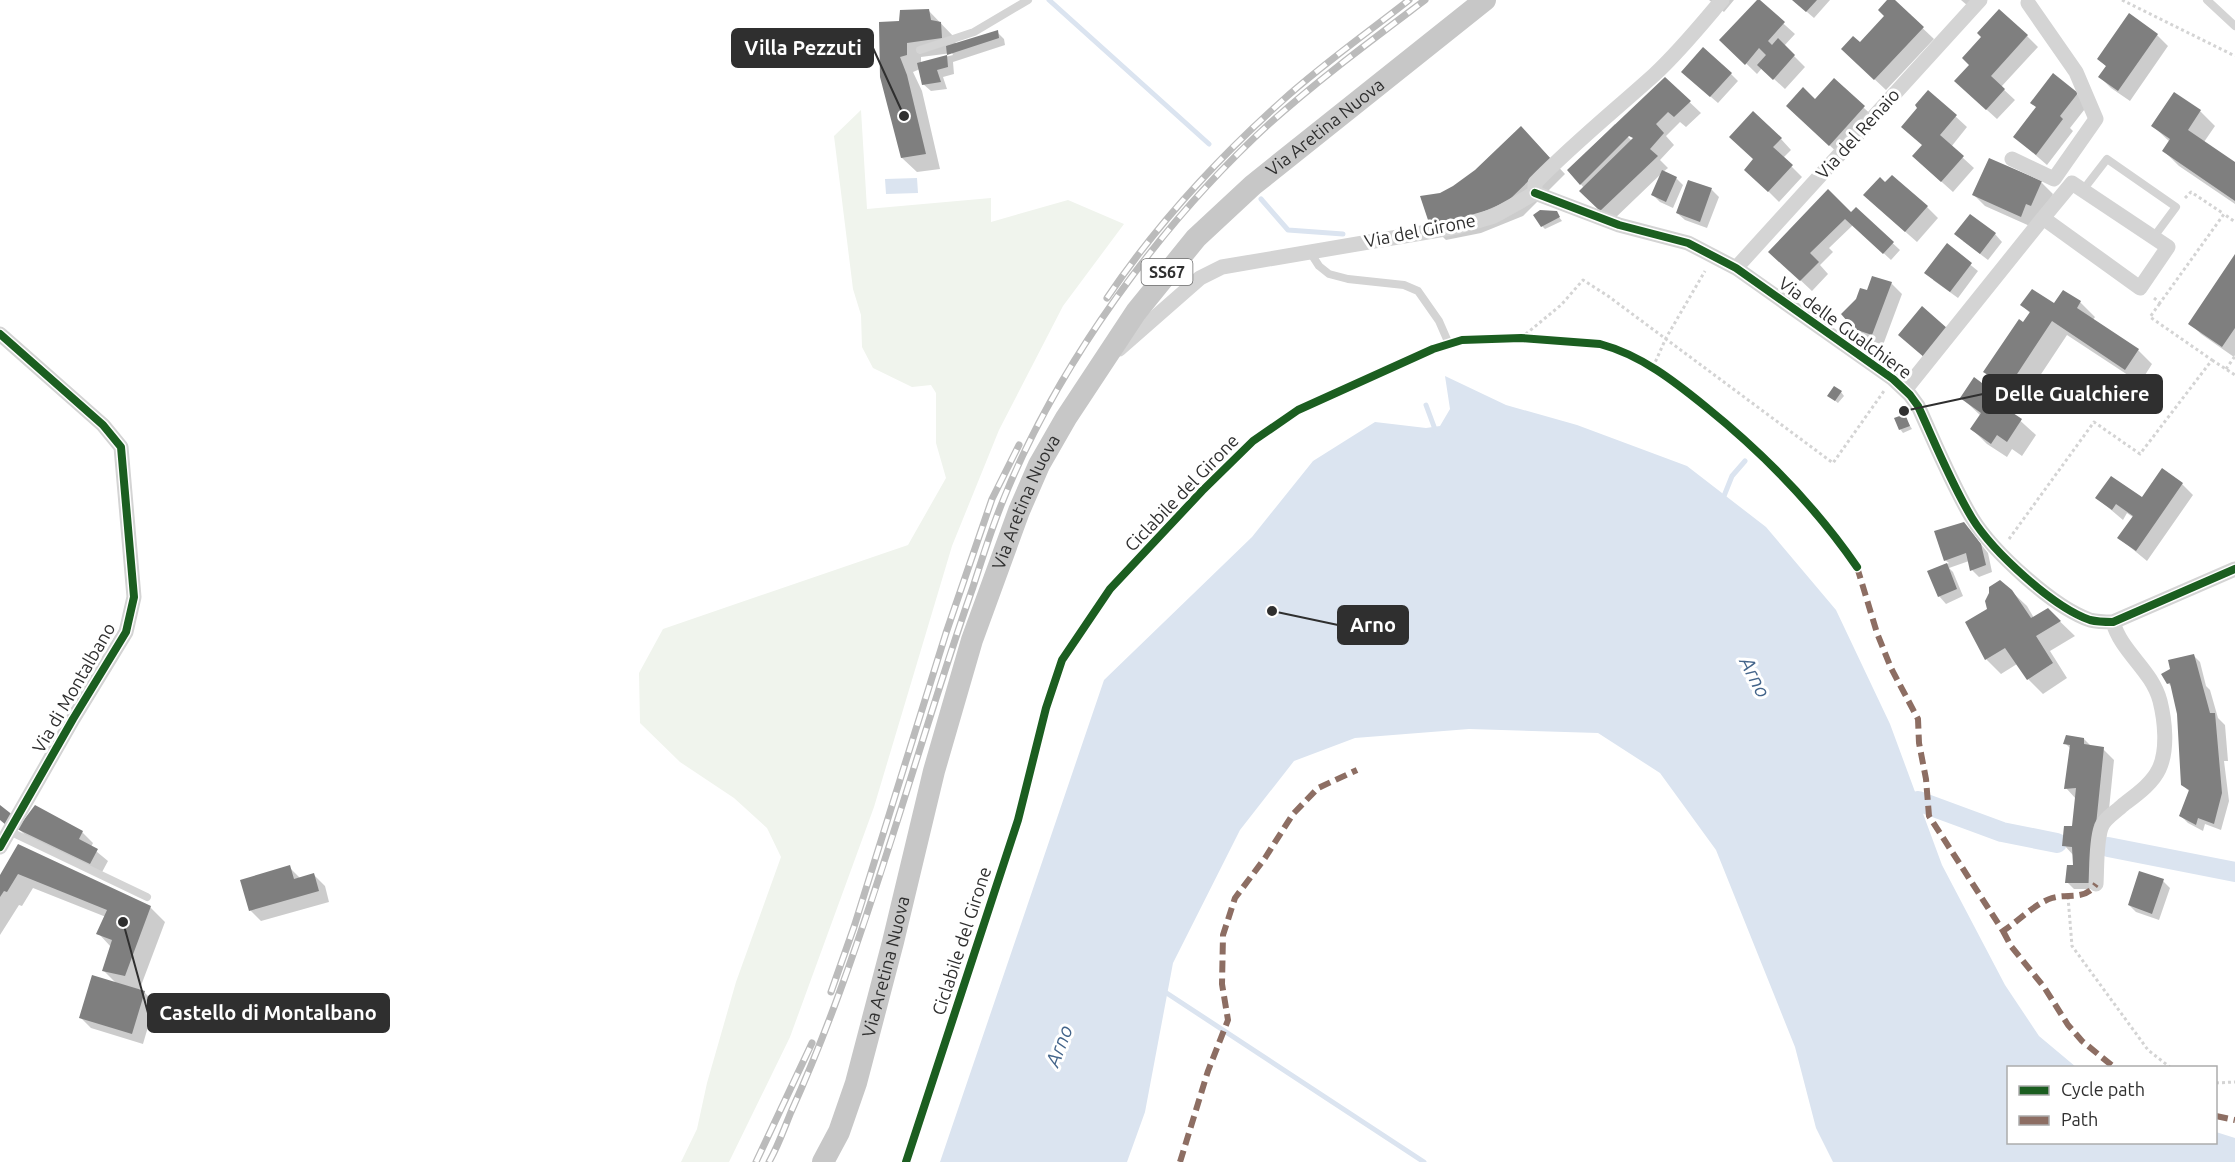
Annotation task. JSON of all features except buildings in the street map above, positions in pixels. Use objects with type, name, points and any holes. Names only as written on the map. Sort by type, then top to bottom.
[{"type":"main road","name":"Via Aretina Nuova","points":[[823,1162],[839,1132],[851,1100],[893,942],[934,771],[972,640],[1018,511],[1039,465],[1066,418],[1154,288],[1196,238],[1253,185],[1485,0]]},
{"type":"street","points":[[1535,193],[1535,183],[1556,161],[1662,67],[1722,0]]},
{"type":"street","name":"Via del Renaio","points":[[1736,268],[1980,0]]},
{"type":"street","points":[[2012,159],[2054,178],[2096,119],[2076,72],[2028,1]]},
{"type":"street","name":"Via delle Gualchiere","points":[[1905,390],[2072,183],[2083,190]]},
{"type":"street","points":[[2043,218],[2140,288],[2168,248],[2083,190]]},
{"type":"street","name":"Via del Girone","points":[[1100,367],[1200,278],[1213,270],[1477,221],[1494,216],[1535,193]]},
{"type":"street","name":"Via delle Gualchiere","points":[[1535,193],[1619,225],[1688,243],[1736,268],[1893,379],[1917,406],[1973,519],[2000,551],[2039,588],[2070,610],[2094,621],[2113,622]]},
{"type":"street","name":"Via di Montalbano","points":[[0,334],[103,425],[121,447],[134,597],[126,632],[73,719],[0,848]]},
{"type":"street","points":[[2096,884],[2101,827],[2107,819],[2147,785],[2159,770],[2163,754],[2164,729],[2160,700],[2151,680],[2120,640],[2113,622],[2235,569]]},
{"type":"lane","points":[[920,50],[974,32],[1028,0]]},
{"type":"lane","points":[[2207,0],[2235,26]]},
{"type":"lane","points":[[2083,190],[2107,159],[2176,207],[2153,238]]},
{"type":"lane","points":[[1310,252],[1319,266],[1329,274],[1348,279],[1404,285],[1418,291],[1439,321],[1449,344]]},
{"type":"lane","points":[[9,831],[147,897]]},
{"type":"path","points":[[2122,0],[2235,56]]},
{"type":"path","points":[[2176,207],[2191,192],[2235,222]]},
{"type":"path","points":[[2224,214],[2150,317],[2235,375]]},
{"type":"path","points":[[1653,367],[1666,338],[1710,263]]},
{"type":"path","points":[[1521,338],[1561,305],[1582,280],[1666,338],[1833,463],[1887,387]]},
{"type":"path","points":[[2140,288],[2160,303]]},
{"type":"path","points":[[1512,338],[1532,339]]},
{"type":"path","points":[[2226,369],[2235,356]]},
{"type":"path","points":[[2000,551],[2094,422],[2140,454],[2212,360]]},
{"type":"path","points":[[1645,363],[1662,373]]},
{"type":"path","points":[[2068,897],[2072,946],[2148,1050],[2168,1066]]},
{"type":"path","points":[[2217,1083],[2235,1082]]},
{"type":"shaded area","points":[[861,110],[867,209],[991,198],[991,222],[1068,200],[1124,224],[1063,306],[999,430],[952,546],[874,807],[790,1037],[729,1162],[681,1162],[697,1129],[707,1083],[736,982],[781,857],[767,828],[734,798],[680,762],[640,723],[639,673],[663,629],[908,545],[946,478],[936,443],[936,393],[931,385],[912,387],[873,368],[862,347],[861,315],[853,289],[834,136]]},
{"type":"water","points":[[917,178],[918,193],[886,194],[885,179]]},
{"type":"water","points":[[1445,376],[1506,405],[1577,425],[1687,466],[1766,527],[1836,610],[1890,724],[1942,865],[2005,985],[2039,1036],[2075,1066],[2007,1066],[2007,1144],[2217,1144],[2217,1132],[2235,1138],[2235,1162],[1833,1162],[1816,1128],[1795,1047],[1716,850],[1660,773],[1598,733],[1469,729],[1355,738],[1294,761],[1240,830],[1173,963],[1145,1112],[1127,1162],[940,1162],[1104,680],[1252,537],[1313,461],[1375,422],[1426,428],[1440,426],[1450,409]]},
{"type":"waterway","points":[[1049,0],[1209,144]]},
{"type":"waterway","points":[[1261,199],[1288,230],[1343,234]]},
{"type":"waterway","points":[[1426,405],[1436,432]]},
{"type":"waterway","points":[[1722,501],[1732,476],[1745,461]]},
{"type":"waterway","points":[[1918,801],[2002,832],[2057,843]]},
{"type":"waterway","points":[[2108,847],[2235,872]]},
{"type":"waterway","points":[[1162,990],[1424,1162]]},
{"type":"railway","points":[[1107,298],[1167,218],[1235,145],[1329,61],[1409,0]]},
{"type":"railway","points":[[769,1162],[817,1052],[858,941],[994,524],[1025,451],[1052,400],[1115,299],[1151,251],[1228,163],[1307,92],[1425,0]]},
{"type":"railway","points":[[831,992],[854,927],[946,633],[992,499],[1019,445]]},
{"type":"railway","points":[[756,1162],[812,1043]]},
{"type":"marked path","points":[[1857,567],[1877,633],[1891,668],[1918,719],[1929,816],[2003,931],[2045,901],[2052,898],[2081,895],[2087,893],[2096,884]]},
{"type":"marked path","points":[[1180,1162],[1208,1071],[1228,1020],[1222,984],[1223,935],[1235,898],[1265,858],[1293,814],[1318,788],[1357,770]]},
{"type":"marked path","points":[[2003,931],[2011,946],[2044,987],[2068,1025],[2082,1041],[2113,1066]]},
{"type":"marked path","points":[[2217,1116],[2235,1120]]},
{"type":"cycle path","points":[[1535,193],[1619,225],[1688,243],[1736,268],[1893,379],[1918,406],[1957,491],[1982,532],[2025,577],[2075,613],[2090,620],[2113,622],[2235,569]]},
{"type":"cycle path","points":[[0,334],[103,425],[121,447],[134,597],[126,632],[0,847]]},
{"type":"cycle path","name":"Ciclabile del Girone","points":[[906,1162],[1018,820],[1046,708],[1062,660],[1110,589],[1202,491],[1253,441],[1298,410],[1433,349],[1462,340],[1521,338],[1600,344],[1629,355],[1656,370],[1727,425],[1787,481],[1824,523],[1857,567]]},
{"type":"place","name":"Villa Pezzuti","points":[[904,116]]},
{"type":"place","name":"Delle Gualchiere","points":[[1904,411]]},
{"type":"place","name":"Arno","points":[[1272,611]]},
{"type":"place","name":"Castello di Montalbano","points":[[123,922]]}]
